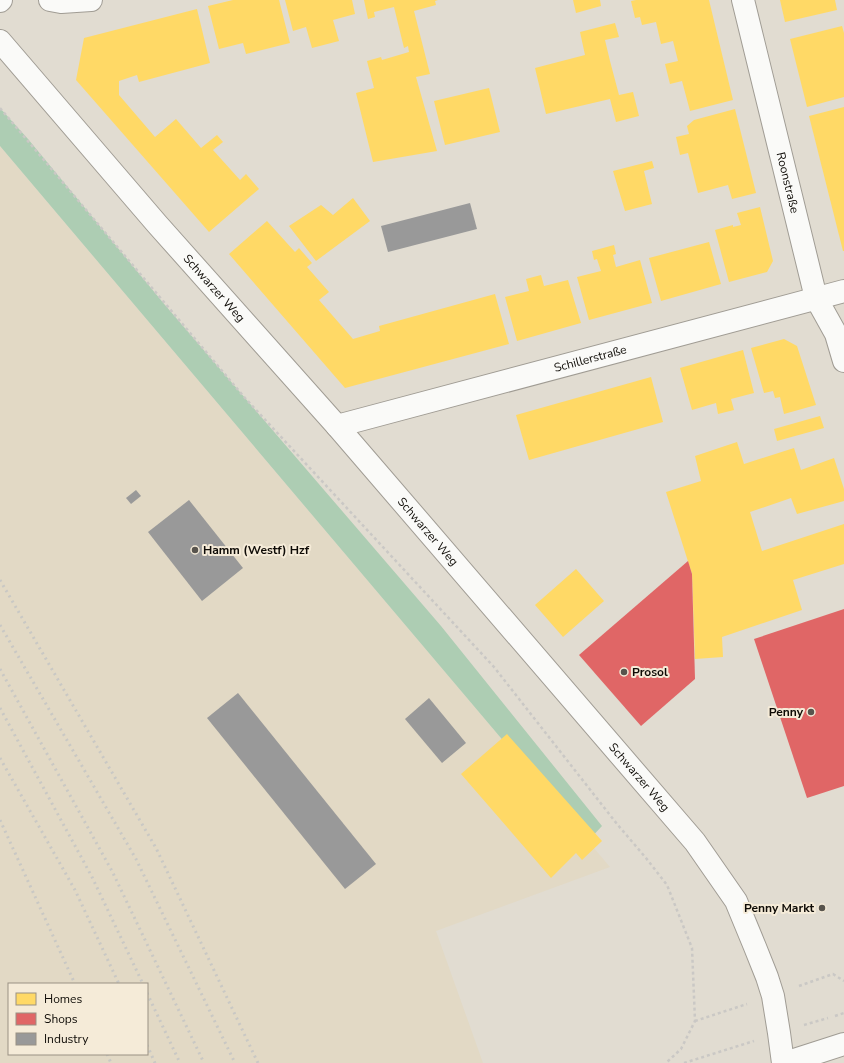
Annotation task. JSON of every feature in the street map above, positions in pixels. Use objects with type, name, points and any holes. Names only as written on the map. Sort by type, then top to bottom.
[{"type":"street","points":[[50,0],[62,2],[91,0]]},
{"type":"street","name":"Roonstraße","points":[[743,0],[816,298],[836,334],[844,361]]},
{"type":"street","name":"Schwarzer Weg","points":[[0,41],[157,224],[337,426],[695,842],[736,901],[758,953],[772,996],[784,1063]]},
{"type":"street","name":"Schillerstraße","points":[[337,426],[844,291]]},
{"type":"street","points":[[784,1063],[844,1044]]},
{"type":"path","points":[[0,108],[245,398],[494,667],[617,824],[667,885],[692,948],[695,1020],[681,1049],[666,1063]]},
{"type":"path","points":[[834,974],[844,981]]},
{"type":"shaded area","points":[[0,146],[610,867],[436,931],[483,1063],[0,1063]]},
{"type":"green space","points":[[0,108],[28,139],[165,305],[441,626],[602,826],[588,841],[0,146]]},
{"type":"building: Homes","points":[[233,0],[279,0],[290,43],[246,54],[243,43],[219,49],[208,6]]},
{"type":"building: Homes","points":[[285,0],[352,0],[355,14],[333,20],[339,41],[312,48],[306,27],[293,31]]},
{"type":"building: Homes","points":[[364,0],[438,0],[435,1],[436,5],[414,11],[430,74],[416,77],[437,151],[373,162],[356,93],[374,88],[367,61],[381,57],[382,60],[409,52],[408,46],[404,48],[394,7],[374,12],[375,17],[368,19]]},
{"type":"building: Homes","points":[[573,0],[600,0],[601,6],[576,13]]},
{"type":"building: Homes","points":[[709,0],[733,100],[690,111],[682,81],[670,84],[665,64],[678,61],[673,41],[661,44],[656,22],[642,25],[640,17],[635,18],[631,1]]},
{"type":"building: Homes","points":[[780,0],[835,0],[837,10],[785,22]]},
{"type":"building: Homes","points":[[197,9],[210,63],[139,82],[137,75],[119,81],[119,95],[155,137],[176,119],[201,148],[217,135],[223,142],[213,150],[240,180],[246,174],[259,189],[209,232],[76,80],[84,38]]},
{"type":"building: Homes","points":[[615,23],[619,37],[605,40],[610,61],[619,95],[633,92],[639,116],[616,122],[610,99],[546,114],[535,68],[585,55],[580,32]]},
{"type":"building: Homes","points":[[842,26],[844,33],[844,97],[807,107],[790,39]]},
{"type":"building: Homes","points":[[489,88],[500,132],[445,145],[434,101]]},
{"type":"building: Homes","points":[[844,107],[844,251],[843,251],[809,116]]},
{"type":"building: Homes","points":[[735,109],[756,193],[732,199],[728,185],[698,193],[688,153],[680,155],[676,137],[689,134],[687,126],[694,120]]},
{"type":"building: Homes","points":[[652,161],[654,168],[644,171],[652,204],[625,211],[613,171]]},
{"type":"building: Homes","points":[[353,198],[370,221],[316,261],[289,226],[321,205],[333,215]]},
{"type":"building: Homes","points":[[760,207],[773,261],[767,272],[729,282],[715,230],[733,225],[733,227],[741,225],[737,213]]},
{"type":"building: Homes","points":[[267,221],[295,252],[299,248],[312,263],[307,267],[329,292],[319,300],[353,339],[380,331],[379,326],[495,294],[509,344],[345,388],[229,254]]},
{"type":"building: Homes","points":[[709,242],[721,284],[661,301],[649,258]]},
{"type":"building: Homes","points":[[614,245],[616,254],[613,255],[616,267],[640,260],[652,303],[589,320],[577,277],[601,271],[597,259],[594,260],[592,251]]},
{"type":"building: Homes","points":[[541,275],[544,286],[568,280],[581,323],[517,341],[505,297],[529,291],[526,279]]},
{"type":"building: Homes","points":[[784,339],[797,346],[816,405],[784,414],[780,397],[775,398],[773,391],[764,393],[751,348]]},
{"type":"building: Homes","points":[[743,350],[754,393],[731,399],[734,410],[718,414],[716,403],[692,410],[680,368]]},
{"type":"building: Homes","points":[[651,377],[663,422],[529,460],[516,415]]},
{"type":"building: Homes","points":[[820,416],[824,428],[777,441],[774,429]]},
{"type":"building: Homes","points":[[737,442],[744,464],[794,448],[801,470],[834,458],[844,489],[844,501],[797,514],[791,498],[750,512],[762,551],[844,524],[844,564],[793,580],[802,610],[722,637],[723,657],[695,659],[692,574],[666,492],[701,481],[695,456]]},
{"type":"building: Homes","points":[[576,569],[604,601],[563,637],[535,605]]},
{"type":"building: Homes","points":[[507,734],[602,841],[582,860],[576,853],[551,878],[461,774]]},
{"type":"building: Shops","points":[[688,561],[692,574],[695,679],[641,726],[579,655]]},
{"type":"building: Shops","name":"Penny","points":[[844,609],[844,786],[807,798],[754,639]]},
{"type":"building: Industry","points":[[470,203],[477,229],[388,252],[381,226]]},
{"type":"building: Industry","points":[[136,490],[141,496],[131,504],[126,498]]},
{"type":"building: Industry","name":"Hamm (Westf) Hzf","points":[[189,500],[243,568],[202,601],[148,532]]},
{"type":"building: Industry","points":[[238,693],[376,864],[345,889],[207,718]]},
{"type":"building: Industry","points":[[429,698],[466,743],[442,763],[405,719]]},
{"type":"railway","points":[[0,580],[156,848],[258,1063]]},
{"type":"railway","points":[[0,625],[136,859],[235,1063]]},
{"type":"railway","points":[[0,669],[112,871],[204,1063]]},
{"type":"railway","points":[[0,708],[92,877],[143,983]]},
{"type":"railway","points":[[0,758],[75,890],[119,983]]},
{"type":"railway","points":[[0,820],[75,983]]},
{"type":"railway","points":[[148,995],[180,1063]]},
{"type":"railway","points":[[148,1047],[155,1063]]},
{"type":"railway","points":[[107,1055],[111,1063]]},
{"type":"place","name":"Hamm (Westf) Hzf","points":[[195,550]]},
{"type":"place","name":"Prosol","points":[[624,672]]},
{"type":"place","name":"Penny","points":[[811,712]]},
{"type":"place","name":"Penny Markt","points":[[822,908]]}]
